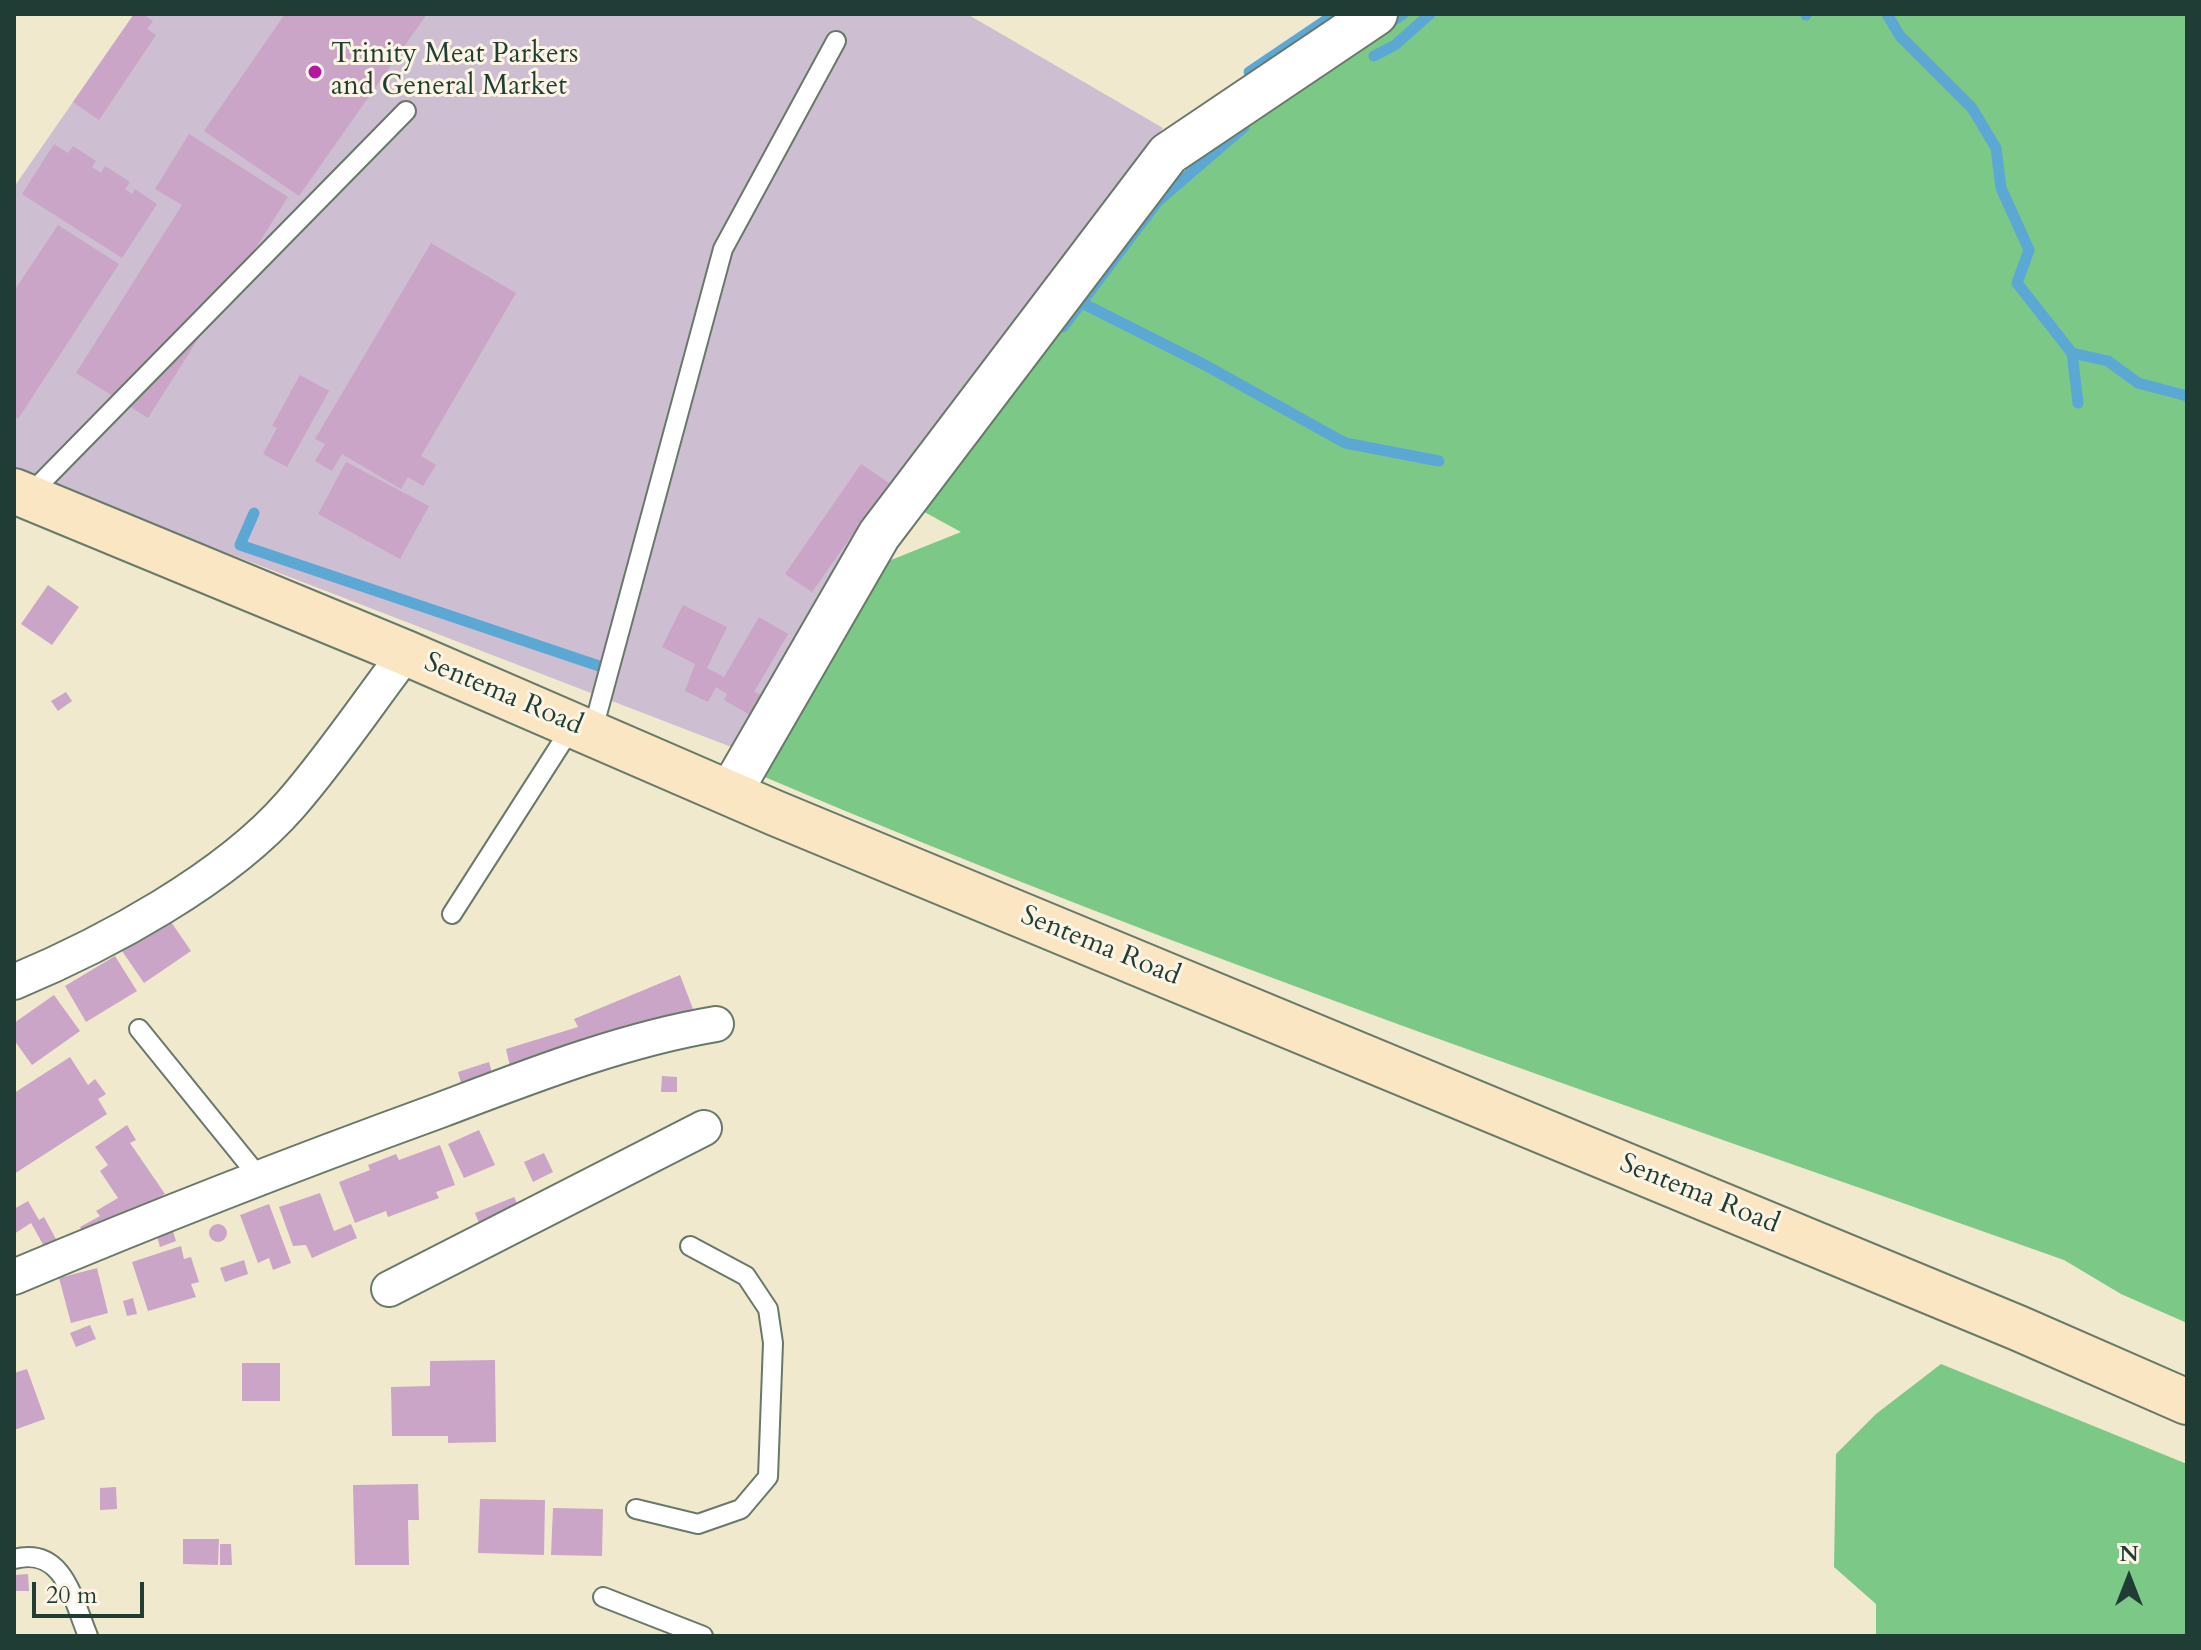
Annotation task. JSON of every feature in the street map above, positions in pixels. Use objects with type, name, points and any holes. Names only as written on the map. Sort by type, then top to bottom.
[{"type":"main road","name":"Sentema Road","points":[[21,494],[406,653],[730,793],[1989,1315],[2187,1402]]},
{"type":"street","points":[[730,793],[879,535],[1168,154],[1376,14]]},
{"type":"street","points":[[14,982],[63,961],[201,881],[251,841],[290,805],[406,653]]},
{"type":"street","points":[[14,1277],[259,1177],[551,1070],[666,1032],[716,1024]]},
{"type":"street","points":[[389,1289],[704,1128]]},
{"type":"lane","points":[[452,914],[583,729],[723,249],[836,41]]},
{"type":"lane","points":[[21,494],[406,111]]},
{"type":"lane","points":[[139,1029],[259,1177]]},
{"type":"lane","points":[[636,1509],[698,1524],[741,1509],[768,1477],[773,1343],[768,1309],[746,1276],[690,1246]]},
{"type":"lane","points":[[14,1559],[44,1558],[59,1568],[88,1636]]},
{"type":"lane","points":[[603,1597],[703,1636]]},
{"type":"shaded area","points":[[134,14],[967,14],[1163,128],[734,748],[14,471],[14,187]]},
{"type":"green space","points":[[1403,14],[2187,14],[2187,1323],[2121,1294],[2064,1260],[1245,968],[920,842],[760,775],[881,564],[961,532],[917,508],[1158,201],[1277,102]]},
{"type":"green space","points":[[1941,1364],[2187,1464],[2187,1636],[1876,1636],[1876,1604],[1834,1567],[1836,1454],[1876,1414]]},
{"type":"building","points":[[134,14],[143,14],[153,21],[147,29],[156,35],[99,120],[73,102]]},
{"type":"building","name":"Trinity Meat Parkers and General Market","points":[[285,14],[427,14],[299,196],[204,131]]},
{"type":"building","points":[[189,134],[288,197],[148,418],[76,373],[182,205],[155,189]]},
{"type":"building","points":[[54,144],[68,153],[73,146],[96,161],[92,167],[101,173],[105,166],[130,182],[125,189],[132,194],[135,189],[157,204],[122,258],[22,194]]},
{"type":"building","points":[[58,225],[119,264],[18,419],[14,416],[14,291]]},
{"type":"building","points":[[431,243],[516,293],[421,456],[436,465],[423,486],[408,477],[401,489],[342,454],[332,471],[315,461],[325,444],[315,439]]},
{"type":"building","points":[[300,375],[329,391],[287,467],[263,454],[277,428],[272,426]]},
{"type":"building","points":[[346,462],[429,506],[400,559],[318,514]]},
{"type":"building","points":[[861,464],[889,483],[812,592],[785,574]]},
{"type":"building","points":[[48,585],[79,607],[52,645],[21,624]]},
{"type":"building","points":[[683,605],[727,627],[707,668],[724,677],[759,617],[788,634],[754,692],[761,695],[750,715],[724,700],[727,694],[716,687],[708,702],[685,691],[695,664],[662,647]]},
{"type":"building","points":[[66,692],[72,701],[58,711],[51,701]]},
{"type":"building","points":[[169,919],[191,951],[144,983],[122,951]]},
{"type":"building","points":[[115,956],[137,991],[86,1022],[65,986]]},
{"type":"building","points":[[680,975],[693,1009],[588,1052],[512,1075],[506,1049],[578,1027],[574,1019]]},
{"type":"building","points":[[54,995],[80,1031],[32,1065],[14,1040],[14,1023]]},
{"type":"building","points":[[70,1057],[88,1085],[95,1079],[106,1094],[98,1099],[107,1114],[14,1174],[14,1093]]},
{"type":"building","points":[[489,1062],[494,1080],[463,1090],[458,1072]]},
{"type":"building","points":[[662,1076],[677,1077],[677,1092],[661,1092]]},
{"type":"building","points":[[127,1125],[136,1140],[130,1143],[165,1194],[86,1240],[80,1227],[100,1216],[96,1211],[118,1198],[100,1171],[108,1165],[95,1147]]},
{"type":"building","points":[[479,1130],[495,1165],[464,1178],[448,1144]]},
{"type":"building","points":[[440,1145],[455,1185],[436,1192],[439,1198],[388,1217],[386,1211],[355,1223],[339,1182],[370,1170],[368,1165],[396,1154],[399,1160]]},
{"type":"building","points":[[544,1153],[553,1172],[533,1182],[524,1162]]},
{"type":"building","points":[[320,1193],[334,1231],[351,1224],[357,1238],[312,1258],[306,1245],[293,1246],[279,1207]]},
{"type":"building","points":[[514,1197],[521,1211],[481,1228],[475,1213]]},
{"type":"building","points":[[28,1201],[39,1220],[44,1217],[57,1241],[45,1248],[31,1223],[14,1234],[14,1209]]},
{"type":"building","points":[[269,1204],[291,1263],[273,1270],[269,1258],[258,1263],[240,1215]]},
{"type":"building","points":[[214,1224],[222,1224],[227,1233],[225,1240],[214,1242],[209,1237],[209,1229]]},
{"type":"building","points":[[173,1231],[176,1241],[160,1247],[157,1236]]},
{"type":"building","points":[[181,1246],[184,1259],[191,1257],[199,1282],[191,1284],[196,1297],[148,1311],[132,1262]]},
{"type":"building","points":[[244,1260],[248,1274],[225,1282],[220,1268]]},
{"type":"building","points":[[97,1268],[108,1313],[71,1323],[59,1278]]},
{"type":"building","points":[[133,1298],[137,1314],[127,1316],[123,1301]]},
{"type":"building","points":[[90,1325],[96,1339],[76,1347],[70,1333]]},
{"type":"building","points":[[495,1360],[496,1442],[448,1443],[448,1436],[392,1436],[391,1387],[430,1386],[430,1361]]},
{"type":"building","points":[[242,1363],[280,1363],[280,1401],[242,1401]]},
{"type":"building","points":[[27,1369],[45,1419],[14,1430],[14,1373]]},
{"type":"building","points":[[418,1484],[419,1520],[408,1520],[409,1565],[355,1565],[353,1485]]},
{"type":"building","points":[[116,1487],[117,1509],[100,1510],[100,1488]]},
{"type":"building","points":[[480,1499],[545,1500],[544,1555],[478,1553]]},
{"type":"building","points":[[553,1508],[603,1509],[602,1556],[551,1555]]},
{"type":"building","points":[[183,1539],[219,1539],[218,1565],[183,1564]]},
{"type":"building","points":[[220,1544],[231,1544],[232,1565],[220,1565]]},
{"type":"building","points":[[28,1574],[29,1591],[14,1591],[14,1575]]},
{"type":"waterway","points":[[1249,72],[1335,14]]},
{"type":"waterway","points":[[1384,27],[1403,14]]},
{"type":"waterway","points":[[1374,56],[1395,45],[1430,14]]},
{"type":"waterway","points":[[1887,14],[1900,36],[1972,108],[1996,148],[2001,188],[2029,250],[2017,283],[2072,353],[2078,403]]},
{"type":"waterway","points":[[1063,327],[1158,201],[1244,127]]},
{"type":"waterway","points":[[1082,303],[1205,365],[1345,443],[1439,461]]},
{"type":"waterway","points":[[2072,353],[2108,361],[2138,383],[2187,396]]},
{"type":"waterway","points":[[254,513],[240,545],[605,668]]},
{"type":"place","name":"Trinity Meat Parkers and General Market","points":[[315,72]]}]
